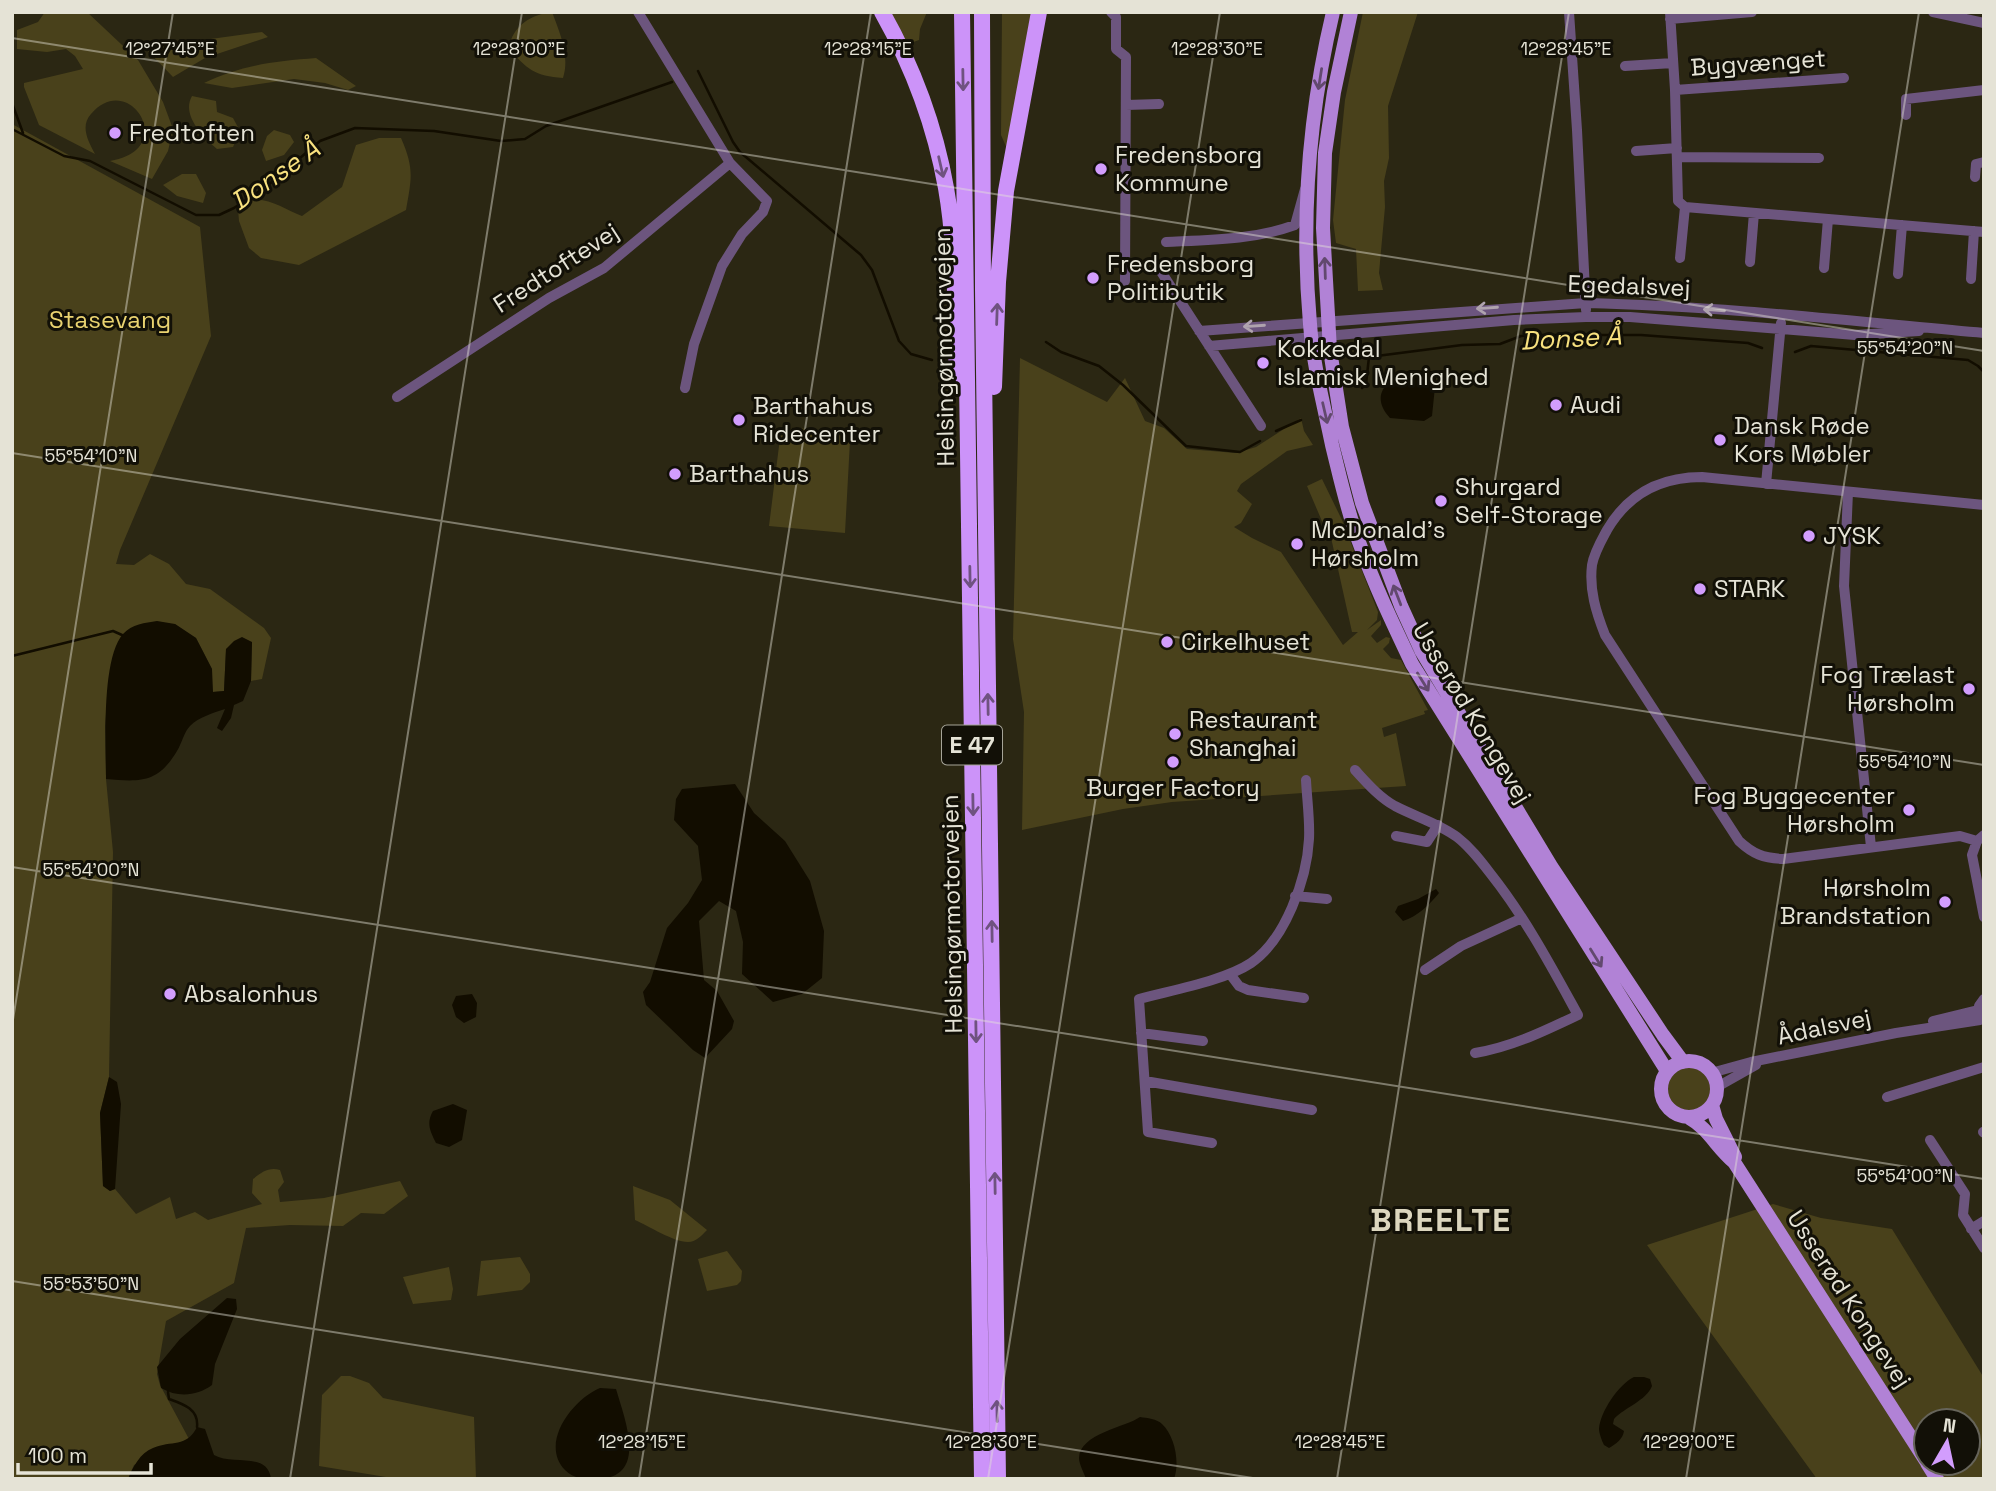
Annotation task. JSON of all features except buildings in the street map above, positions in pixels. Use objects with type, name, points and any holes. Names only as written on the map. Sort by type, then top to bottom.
[{"type":"highway","points":[[882,12],[899,42],[928,113],[946,188],[953,268],[959,475],[970,537]]},
{"type":"highway","name":"Helsingørmotorvejen","points":[[962,12],[982,1479]]},
{"type":"highway","name":"Helsingørmotorvejen","points":[[982,12],[998,1479]]},
{"type":"highway","points":[[986,480],[1006,191],[1039,12]]},
{"type":"main road","name":"Usserød Kongevej","points":[[1333,12],[1320,79],[1308,181],[1310,322],[1341,484],[1357,540],[1391,622],[1412,664],[1667,1071]]},
{"type":"main road","name":"Usserød Kongevej","points":[[1351,12],[1336,79],[1325,153],[1323,228],[1329,336],[1342,427],[1362,503],[1400,605],[1422,652],[1551,866],[1683,1062]]},
{"type":"main road","points":[[1683,1062],[1696,1062],[1714,1080],[1712,1105],[1698,1116],[1675,1114],[1664,1103],[1660,1087],[1667,1071],[1683,1062]]},
{"type":"main road","name":"Usserød Kongevej","points":[[1712,1105],[1716,1119],[1735,1155],[1734,1162]]},
{"type":"main road","name":"Usserød Kongevej","points":[[1688,1117],[1702,1126],[1734,1162],[1912,1439]]},
{"type":"street","points":[[638,12],[730,163],[767,201],[763,212],[742,234],[722,265],[694,344],[685,388]]},
{"type":"street","points":[[1111,12],[1116,17],[1116,49],[1126,57],[1125,281]]},
{"type":"street","points":[[1569,12],[1586,317]]},
{"type":"street","name":"Bygvænget","points":[[1680,258],[1685,207],[1678,201],[1670,16],[1752,12]]},
{"type":"street","points":[[1933,12],[1984,23]]},
{"type":"street","name":"Bygvænget","points":[[1625,66],[1673,63]]},
{"type":"street","name":"Bygvænget","points":[[1675,90],[1843,78]]},
{"type":"street","points":[[1906,116],[1906,99],[1984,90]]},
{"type":"street","points":[[1126,104],[1159,104]]},
{"type":"street","points":[[1636,151],[1819,158]]},
{"type":"street","points":[[1975,177],[1976,164],[1984,162]]},
{"type":"street","name":"Fredtoftevej","points":[[397,397],[550,298],[604,268],[730,163]]},
{"type":"street","points":[[1166,242],[1246,237],[1295,225],[1308,181]]},
{"type":"street","points":[[1685,207],[1979,231],[1971,279]]},
{"type":"street","points":[[1750,262],[1754,213]]},
{"type":"street","points":[[1825,268],[1828,219]]},
{"type":"street","points":[[1898,274],[1902,225]]},
{"type":"street","points":[[1160,270],[1261,426]]},
{"type":"street","name":"Egedalsvej","points":[[1199,331],[1586,303],[1637,304],[1880,322],[1984,333]]},
{"type":"street","points":[[1766,484],[1782,315]]},
{"type":"street","name":"Egedalsvej","points":[[1209,346],[1514,320],[1586,317],[1630,317],[1855,335],[1947,329]]},
{"type":"street","points":[[1781,329],[1789,322],[1853,326],[1880,322]]},
{"type":"street","points":[[1984,505],[1689,477],[1663,482],[1637,495],[1619,511],[1598,545],[1592,563],[1591,589],[1605,635],[1739,841],[1751,852],[1765,858],[1783,859],[1960,836],[1981,838],[1972,855],[1984,917]]},
{"type":"street","points":[[1848,492],[1844,586],[1871,847]]},
{"type":"street","points":[[1355,770],[1376,793],[1394,805],[1438,825],[1458,838],[1476,855],[1538,942],[1578,1015],[1528,1038],[1497,1049],[1475,1053]]},
{"type":"street","points":[[1212,1143],[1148,1132],[1139,999],[1230,974],[1252,963],[1270,946],[1285,923],[1307,855],[1309,839],[1306,780]]},
{"type":"street","points":[[1396,836],[1427,842],[1438,825]]},
{"type":"street","points":[[1295,896],[1327,899]]},
{"type":"street","points":[[1425,970],[1461,946],[1522,918]]},
{"type":"street","points":[[1230,974],[1239,986],[1248,990],[1304,998]]},
{"type":"street","points":[[1981,1019],[1984,999]]},
{"type":"street","name":"Ådalsvej","points":[[1714,1080],[1760,1061],[1896,1033],[1904,1028],[1981,1019]]},
{"type":"street","points":[[1141,1033],[1203,1041]]},
{"type":"street","points":[[1887,1097],[1984,1067]]},
{"type":"street","points":[[1145,1081],[1312,1110]]},
{"type":"street","points":[[1930,1140],[1965,1194],[1963,1215],[1984,1248]]},
{"type":"street","points":[[1971,1229],[1984,1221]]},
{"type":"green space","points":[[45,12],[87,12],[138,60],[163,102],[173,129],[168,151],[152,179],[110,161],[131,154],[142,143],[145,129],[141,116],[132,106],[120,101],[106,103],[91,114],[86,129],[95,154],[39,125],[24,83],[83,69],[75,56],[66,49],[47,52],[17,49],[17,30],[38,22]]},
{"type":"green space","points":[[552,12],[565,53],[563,78],[532,70],[509,48],[514,33],[524,22],[537,15]]},
{"type":"green space","points":[[888,12],[927,12],[919,40],[908,44]]},
{"type":"green space","points":[[1002,12],[1031,12],[1008,151],[1001,135]]},
{"type":"green space","points":[[1363,12],[1418,12],[1388,106],[1389,158],[1384,181],[1385,207],[1379,273],[1383,290],[1358,291],[1356,249],[1336,243],[1333,220],[1345,100]]},
{"type":"green space","points":[[262,32],[268,37],[205,58],[173,77],[145,48]]},
{"type":"green space","points":[[316,58],[356,86],[348,90],[325,83],[294,79],[232,88],[204,83],[259,65]]},
{"type":"green space","points":[[192,96],[216,101],[217,112],[233,118],[240,131],[233,147],[217,149],[200,132],[189,111]]},
{"type":"green space","name":"Stasevang","points":[[12,124],[200,227],[211,336],[116,564],[134,565],[150,554],[169,564],[186,584],[210,589],[264,628],[271,638],[262,679],[251,681],[252,642],[226,649],[224,691],[212,692],[212,669],[196,638],[175,624],[114,654],[105,726],[106,779],[113,852],[109,1077],[100,1113],[103,1186],[110,1191],[115,1189],[136,1214],[170,1197],[176,1219],[195,1212],[208,1220],[262,1204],[252,1193],[253,1179],[272,1169],[280,1170],[284,1182],[278,1190],[280,1202],[324,1198],[400,1181],[408,1196],[384,1214],[361,1213],[343,1226],[246,1228],[234,1283],[166,1321],[157,1374],[160,1385],[189,1439],[134,1465],[128,1479],[12,1479]]},
{"type":"green space","points":[[274,130],[290,135],[294,142],[284,155],[266,161],[262,150],[267,136]]},
{"type":"green space","points":[[379,138],[401,138],[405,148],[411,173],[406,210],[299,265],[261,258],[249,248],[239,221],[238,209],[245,203],[261,200],[302,216],[342,187],[356,145]]},
{"type":"green space","points":[[182,174],[196,174],[206,193],[203,203],[177,196],[163,185]]},
{"type":"green space","points":[[1020,358],[1107,402],[1125,378],[1145,421],[1164,428],[1187,449],[1236,453],[1256,447],[1301,418],[1304,431],[1313,445],[1287,451],[1241,484],[1237,491],[1252,504],[1241,523],[1234,527],[1281,552],[1343,645],[1358,632],[1352,632],[1330,533],[1327,533],[1307,486],[1322,479],[1342,520],[1378,612],[1377,620],[1367,630],[1381,620],[1381,625],[1371,636],[1377,643],[1386,637],[1390,638],[1383,649],[1391,658],[1401,660],[1428,710],[1424,711],[1425,714],[1382,728],[1384,737],[1396,733],[1406,786],[1172,802],[1123,809],[1022,830],[1024,712],[1013,639]]},
{"type":"green space","points":[[795,427],[848,437],[850,441],[845,533],[769,526],[780,438],[784,432]]},
{"type":"green space","points":[[1689,1067],[1698,1068],[1705,1073],[1710,1080],[1710,1098],[1705,1105],[1698,1110],[1689,1111],[1680,1110],[1673,1105],[1668,1098],[1667,1089],[1668,1080],[1673,1073],[1680,1068]]},
{"type":"green space","points":[[633,1186],[670,1200],[707,1230],[694,1241],[688,1242],[668,1237],[635,1220]]},
{"type":"green space","points":[[1773,1204],[1821,1218],[1892,1229],[1984,1378],[1984,1479],[1817,1479],[1647,1245]]},
{"type":"green space","points":[[727,1251],[742,1271],[741,1281],[737,1285],[707,1291],[698,1259]]},
{"type":"green space","points":[[520,1257],[530,1274],[530,1282],[522,1290],[477,1296],[481,1261]]},
{"type":"green space","points":[[449,1267],[453,1289],[451,1300],[413,1304],[403,1277]]},
{"type":"green space","points":[[341,1376],[350,1376],[369,1383],[383,1398],[474,1417],[476,1479],[398,1479],[319,1466],[322,1395]]},
{"type":"shaded area","points":[[1411,370],[1432,371],[1436,377],[1432,416],[1424,421],[1390,418],[1381,402],[1381,394],[1389,382]]},
{"type":"shaded area","points":[[157,621],[175,624],[196,638],[212,669],[213,692],[224,691],[226,649],[242,637],[252,642],[251,681],[243,701],[234,705],[231,718],[222,731],[217,728],[225,709],[190,726],[170,762],[155,775],[139,780],[106,779],[106,704],[116,646],[130,628]]},
{"type":"shaded area","points":[[735,784],[754,813],[785,841],[810,881],[824,931],[822,978],[802,994],[773,1002],[742,974],[743,942],[736,911],[719,901],[699,921],[704,980],[717,991],[734,1021],[732,1029],[705,1058],[646,1005],[643,992],[650,982],[667,928],[688,903],[702,880],[698,846],[674,820],[676,799],[682,789]]},
{"type":"shaded area","points":[[1436,889],[1439,893],[1413,916],[1403,921],[1395,912],[1398,906]]},
{"type":"shaded area","points":[[472,994],[477,1003],[476,1017],[464,1023],[456,1017],[452,1005],[456,996]]},
{"type":"shaded area","points":[[109,1077],[117,1082],[121,1104],[115,1189],[110,1191],[103,1186],[100,1113]]},
{"type":"shaded area","points":[[453,1104],[467,1110],[462,1140],[449,1147],[436,1143],[429,1123],[433,1111]]},
{"type":"shaded area","points":[[227,1298],[236,1299],[237,1309],[215,1364],[212,1385],[200,1392],[187,1394],[161,1388],[157,1367],[180,1339]]},
{"type":"shaded area","points":[[1634,1377],[1650,1379],[1652,1386],[1645,1396],[1614,1419],[1613,1424],[1624,1431],[1621,1439],[1609,1448],[1604,1445],[1599,1431],[1600,1422],[1617,1392]]},
{"type":"shaded area","points":[[600,1388],[616,1389],[628,1431],[628,1459],[623,1469],[612,1476],[579,1478],[565,1470],[558,1459],[558,1435],[570,1412],[579,1402]]},
{"type":"shaded area","points":[[1140,1417],[1160,1422],[1170,1435],[1176,1458],[1174,1479],[1086,1479],[1079,1458],[1087,1443],[1104,1432]]},
{"type":"shaded area","points":[[197,1427],[205,1429],[214,1455],[256,1462],[268,1470],[271,1479],[128,1479],[144,1453],[183,1441],[193,1434]]},
{"type":"waterway","name":"Donse Å","points":[[698,71],[740,152],[861,255],[872,270],[899,341],[911,354],[932,360]]},
{"type":"waterway","name":"Donse Å","points":[[12,129],[64,156],[90,161],[196,215],[219,215],[267,186],[320,141],[355,128],[434,131],[501,141],[525,139],[546,126],[672,82]]},
{"type":"waterway","points":[[12,103],[23,133]]},
{"type":"waterway","name":"Donse Å","points":[[1362,388],[1366,384],[1369,357],[1462,345],[1500,344],[1521,336],[1641,335],[1748,343],[1762,348]]},
{"type":"waterway","name":"Donse Å","points":[[1046,342],[1061,352],[1099,366],[1123,385],[1186,446],[1240,452],[1260,441]]},
{"type":"waterway","name":"Donse Å","points":[[1795,352],[1811,346],[1968,360],[1984,372]]},
{"type":"waterway","name":"Donse Å","points":[[1276,431],[1301,420]]},
{"type":"waterway","points":[[12,656],[113,631],[122,635]]},
{"type":"waterway","points":[[168,1392],[169,1399],[185,1405],[193,1412],[197,1427]]},
{"type":"place","name":"Fredtoften","points":[[115,133]]},
{"type":"place","name":"Fredensborg Kommune","points":[[1101,169]]},
{"type":"place","name":"Fredensborg Politibutik","points":[[1093,278]]},
{"type":"place","name":"Kokkedal Islamisk Menighed","points":[[1263,363]]},
{"type":"place","name":"Audi","points":[[1556,405]]},
{"type":"place","name":"Barthahus Ridecenter","points":[[739,420]]},
{"type":"place","name":"Dansk Røde Kors Møbler","points":[[1720,440]]},
{"type":"place","name":"Barthahus","points":[[675,474]]},
{"type":"place","name":"Shurgard Self-Storage","points":[[1441,501]]},
{"type":"place","name":"JYSK","points":[[1809,536]]},
{"type":"place","name":"McDonald's Hørsholm","points":[[1297,544]]},
{"type":"place","name":"STARK","points":[[1700,589]]},
{"type":"place","name":"Cirkelhuset","points":[[1167,642]]},
{"type":"place","name":"Fog Trælast Hørsholm","points":[[1969,689]]},
{"type":"place","name":"Restaurant Shanghai","points":[[1175,734]]},
{"type":"place","name":"Burger Factory","points":[[1173,762]]},
{"type":"place","name":"Fog Byggecenter Hørsholm","points":[[1909,810]]},
{"type":"place","name":"Hørsholm Brandstation","points":[[1945,902]]},
{"type":"place","name":"Absalonhus","points":[[170,994]]},
{"type":"district","name":"BREELTE","points":[[1441,1220]]}]
